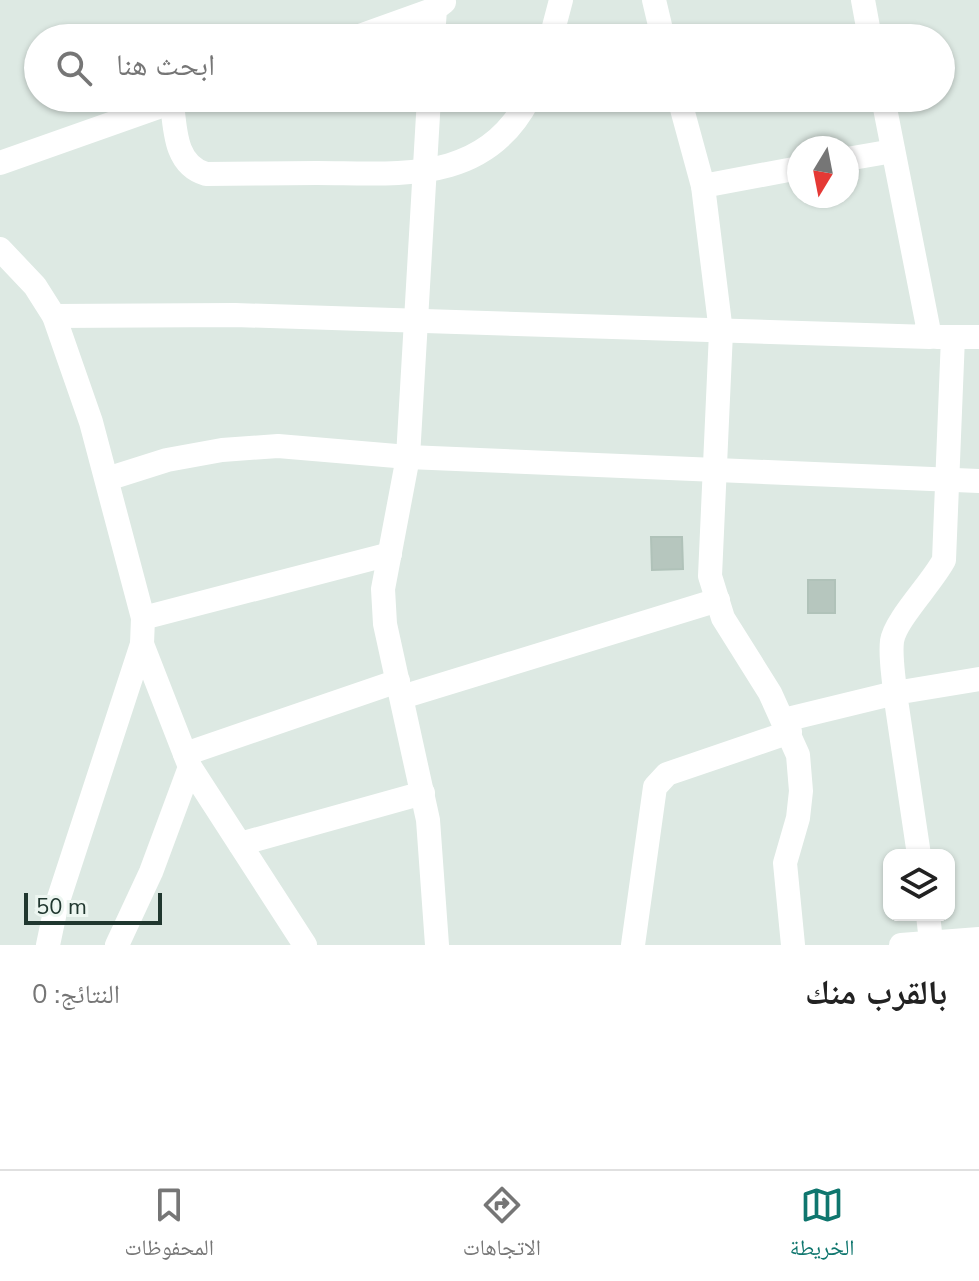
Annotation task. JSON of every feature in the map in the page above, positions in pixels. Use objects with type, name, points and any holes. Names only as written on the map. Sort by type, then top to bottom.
[{"type":"street","points":[[555,24],[561,0]]},
{"type":"street","points":[[654,0],[660,24]]},
{"type":"street","points":[[863,0],[867,24]]},
{"type":"street","points":[[391,24],[441,5]]},
{"type":"street","points":[[0,163],[144,112]]},
{"type":"street","points":[[178,112],[179,150],[187,165],[206,174],[423,174],[459,163],[488,147],[512,125],[520,112]]},
{"type":"street","points":[[428,112],[408,457],[384,601],[423,793],[437,945]]},
{"type":"street","points":[[683,112],[703,186],[721,332],[710,576],[723,618],[787,726],[798,755],[801,791],[798,818],[785,863],[793,945]]},
{"type":"street","points":[[886,112],[942,337],[947,480],[944,560],[932,584],[898,626],[892,640],[895,693],[918,849]]},
{"type":"street","points":[[859,157],[893,151]]},
{"type":"street","points":[[703,186],[787,170]]},
{"type":"street","points":[[0,249],[35,286],[54,316],[107,479],[143,618],[142,644],[56,907],[48,945]]},
{"type":"street","points":[[54,316],[417,320],[721,332],[807,331],[979,337]]},
{"type":"street","points":[[107,479],[167,460],[222,450],[278,446],[408,457],[979,481]]},
{"type":"street","points":[[143,618],[390,554]]},
{"type":"street","points":[[188,761],[400,689],[718,600]]},
{"type":"street","points":[[142,644],[188,761],[305,945]]},
{"type":"street","points":[[633,945],[655,787],[667,774],[787,726],[895,693],[979,679]]},
{"type":"street","points":[[117,945],[151,872],[188,761]]},
{"type":"street","points":[[240,844],[423,793]]},
{"type":"street","points":[[929,921],[931,941]]},
{"type":"street","points":[[901,945],[979,939]]},
{"type":"building","points":[[651,537],[682,537],[683,569],[652,570]]},
{"type":"building","points":[[808,580],[835,580],[835,613],[808,613]]}]
